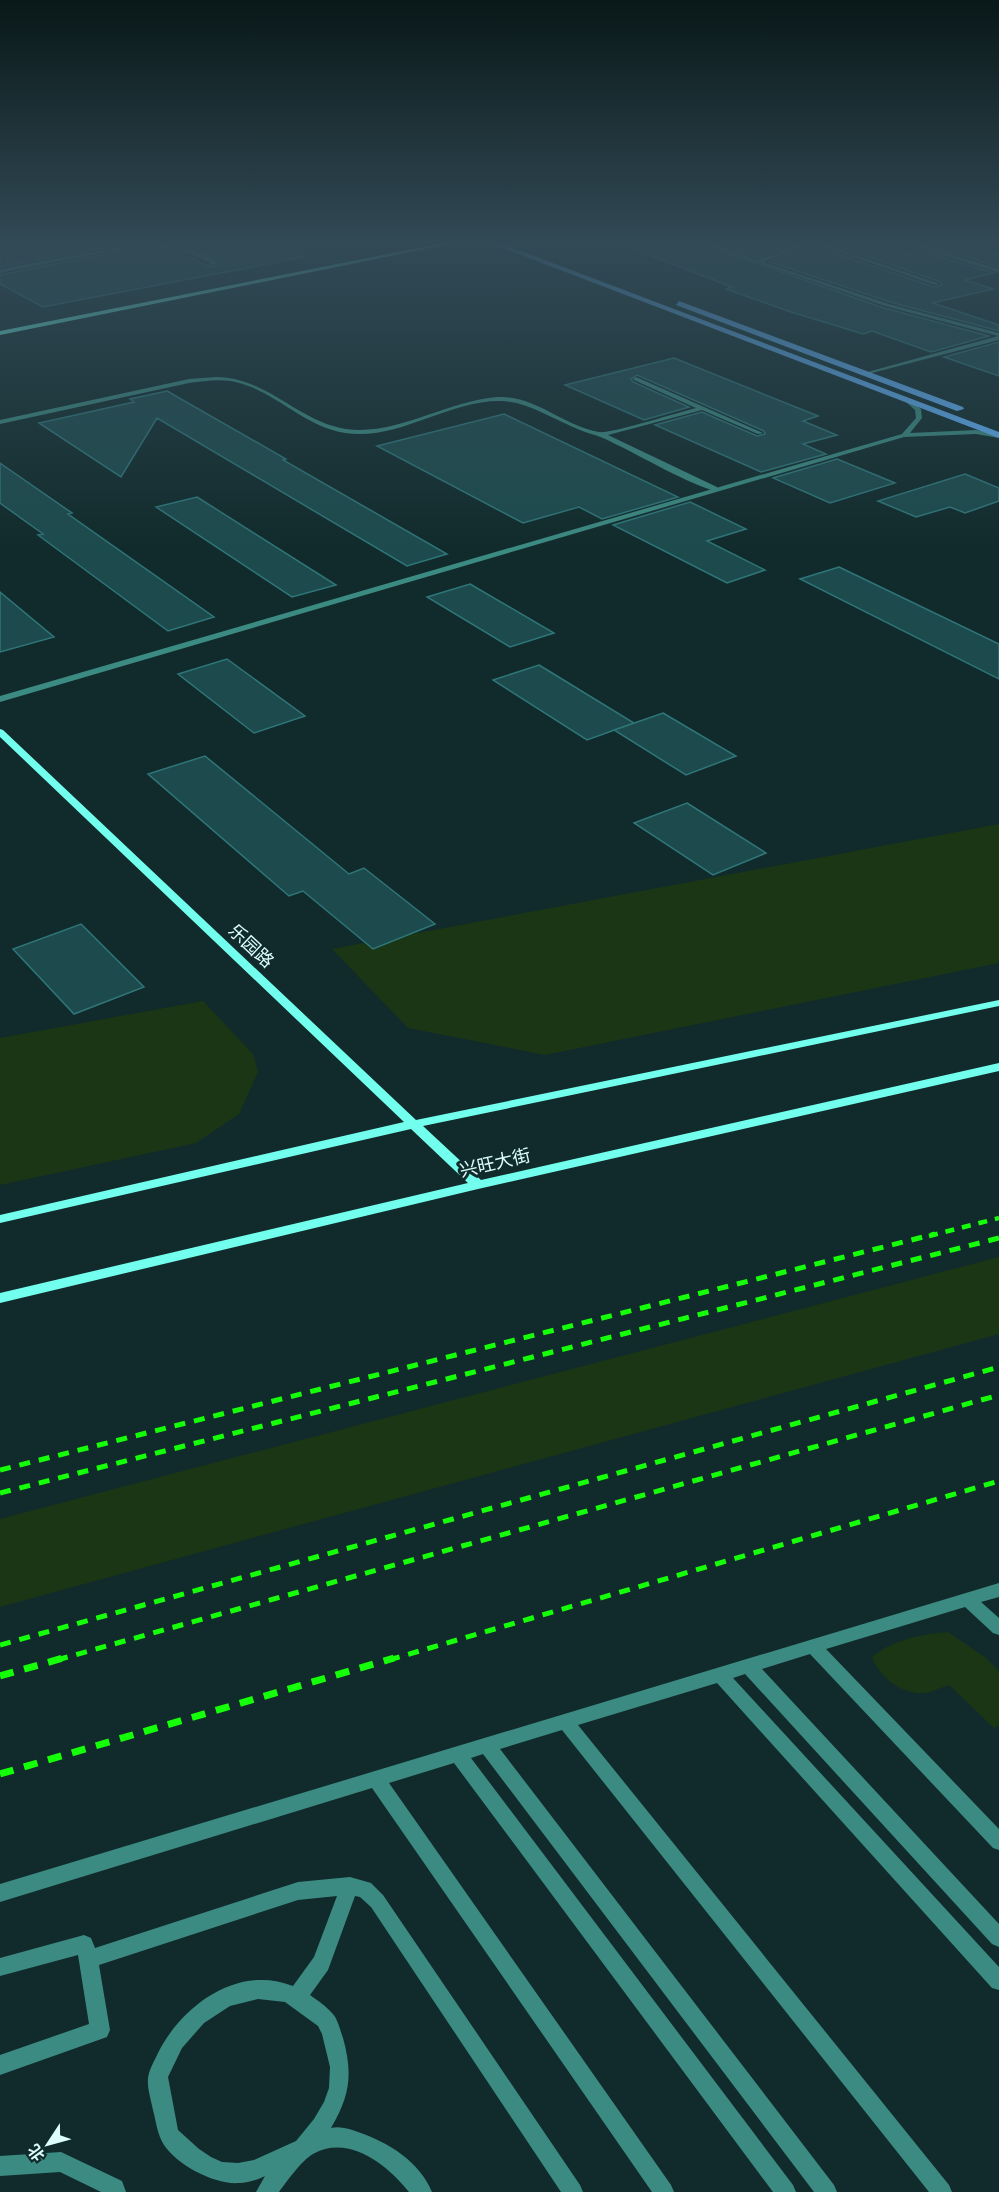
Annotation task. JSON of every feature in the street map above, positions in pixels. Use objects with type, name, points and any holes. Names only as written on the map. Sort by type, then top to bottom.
[{"type":"main road","points":[[762,345],[999,436]]},
{"type":"main road","points":[[791,345],[966,411]]},
{"type":"street","points":[[866,374],[969,345]]},
{"type":"street","points":[[0,422],[189,381],[219,378],[244,382],[322,425],[348,432],[377,429],[499,399],[522,402],[584,432],[602,435],[714,489]]},
{"type":"street","points":[[636,379],[760,433]]},
{"type":"street","points":[[904,435],[920,418],[918,409],[908,401]]},
{"type":"street","points":[[602,435],[702,408]]},
{"type":"street","points":[[0,699],[904,435],[976,432],[999,436]]},
{"type":"street","name":"乐园路","points":[[0,732],[478,1185]]},
{"type":"street","points":[[0,1219],[414,1124],[999,1003]]},
{"type":"street","name":"兴旺大街","points":[[0,1298],[478,1185],[999,1067]]},
{"type":"street","points":[[0,1893],[999,1590]]},
{"type":"street","points":[[968,1600],[999,1628]]},
{"type":"street","points":[[813,1647],[999,1842]]},
{"type":"street","points":[[749,1667],[999,1938]]},
{"type":"street","points":[[721,1676],[999,1981]]},
{"type":"street","points":[[566,1723],[942,2192]]},
{"type":"street","points":[[487,1746],[827,2192]]},
{"type":"street","points":[[458,1754],[786,2192]]},
{"type":"street","points":[[376,1779],[664,2192]]},
{"type":"street","points":[[297,1997],[321,1963],[350,1886]]},
{"type":"street","points":[[89,1959],[298,1891],[350,1886],[366,1889],[377,1901],[573,2192]]},
{"type":"street","points":[[0,1967],[84,1944],[89,1959],[99,2030],[0,2065]]},
{"type":"street","points":[[266,2192],[286,2164],[306,2148],[329,2118],[337,2091],[340,2057],[326,2019],[297,1997],[277,1990],[249,1990],[216,2002],[192,2019],[174,2042],[158,2076],[161,2103],[171,2137],[191,2157],[211,2170],[233,2177],[258,2172],[306,2148],[335,2136],[370,2145],[399,2162],[422,2192]]},
{"type":"street","points":[[0,2166],[61,2162],[115,2188],[116,2192]]},
{"type":"green space","points":[[999,824],[999,963],[545,1055],[408,1028],[332,949]]},
{"type":"green space","points":[[203,1001],[253,1054],[258,1072],[239,1114],[196,1143],[0,1185],[0,1038]]},
{"type":"green space","points":[[999,1257],[999,1334],[0,1607],[0,1519]]},
{"type":"green space","points":[[948,1632],[986,1658],[999,1671],[999,1725],[994,1728],[949,1685],[924,1693],[902,1689],[884,1676],[872,1657],[889,1646],[908,1639]]},
{"type":"building","points":[[912,345],[955,345],[931,352]]},
{"type":"building","points":[[987,345],[999,345],[999,376],[944,357]]},
{"type":"building","points":[[674,358],[818,416],[803,421],[837,435],[803,444],[826,454],[761,472],[655,425],[702,412],[757,436],[765,434],[764,431],[637,375],[631,379],[633,382],[689,407],[644,420],[565,385]]},
{"type":"building","points":[[167,391],[447,554],[407,566],[157,418],[121,477],[39,423],[134,402],[130,399]]},
{"type":"building","points":[[504,414],[678,497],[602,519],[579,507],[523,523],[377,446]]},
{"type":"building","points":[[837,459],[895,483],[830,503],[773,478]]},
{"type":"building","points":[[0,463],[214,617],[168,631],[38,535],[43,534],[0,503]]},
{"type":"building","points":[[965,474],[999,488],[999,501],[965,513],[950,507],[916,517],[878,501]]},
{"type":"building","points":[[197,497],[336,585],[292,597],[156,507]]},
{"type":"building","points":[[690,502],[746,529],[707,541],[765,570],[727,583],[613,525]]},
{"type":"building","points":[[839,567],[999,644],[999,679],[800,579]]},
{"type":"building","points":[[470,584],[554,633],[510,647],[427,597]]},
{"type":"building","points":[[0,592],[54,637],[0,652]]},
{"type":"building","points":[[227,659],[305,716],[254,733],[178,674]]},
{"type":"building","points":[[539,665],[634,723],[587,740],[493,680]]},
{"type":"building","points":[[663,713],[736,756],[686,775],[614,730]]},
{"type":"building","points":[[205,756],[349,874],[364,868],[435,924],[373,949],[303,891],[289,896],[148,774]]},
{"type":"building","points":[[687,803],[766,853],[713,875],[634,823]]},
{"type":"building","points":[[81,924],[144,987],[74,1014],[13,949]]},
{"type":"railway","points":[[929,1236],[999,1218]]},
{"type":"railway","points":[[0,1470],[935,1234]]},
{"type":"railway","points":[[0,1493],[999,1238]]},
{"type":"railway","points":[[0,1645],[999,1367]]},
{"type":"railway","points":[[57,1660],[999,1395]]},
{"type":"railway","points":[[389,1660],[999,1481]]},
{"type":"railway","points":[[0,1676],[63,1658]]},
{"type":"railway","points":[[0,1774],[394,1658]]}]
